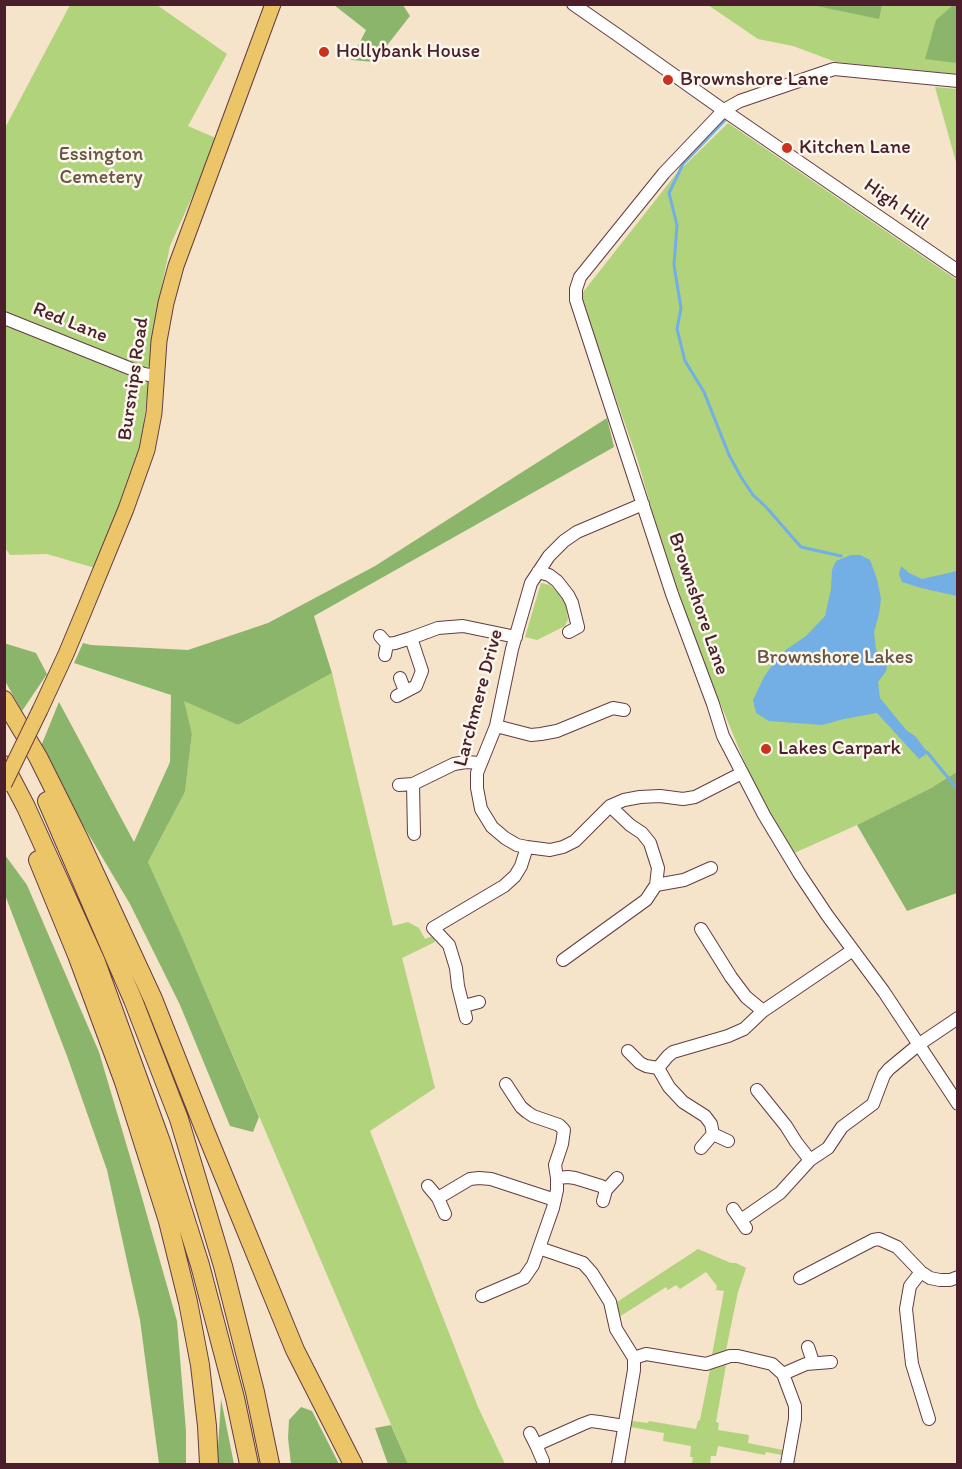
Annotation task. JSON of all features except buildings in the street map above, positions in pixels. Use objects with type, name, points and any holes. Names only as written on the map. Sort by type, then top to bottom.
[{"type":"highway","points":[[4,700],[38,757],[139,968],[295,1350],[353,1464]]},
{"type":"highway","points":[[4,719],[32,769],[77,868],[133,1000],[179,1119],[220,1255],[255,1392],[270,1464]]},
{"type":"highway","points":[[4,765],[31,817],[96,962],[167,1161],[200,1265],[235,1398],[249,1464]]},
{"type":"highway","points":[[4,784],[72,944],[124,1082],[168,1221],[188,1302],[200,1365],[209,1464]]},
{"type":"highway","points":[[133,1000],[163,1045],[234,1218],[251,1241]]},
{"type":"highway","points":[[167,1161],[167,1189],[189,1267],[204,1350],[200,1365]]},
{"type":"main road","name":"Bursnips Road","points":[[4,784],[80,622],[126,509],[147,450],[154,413],[159,341],[176,266],[273,4]]},
{"type":"street","name":"High Hill","points":[[573,4],[957,271]]},
{"type":"street","points":[[724,110],[740,100],[834,69],[957,81]]},
{"type":"street","name":"Brownshore Lane","points":[[724,110],[664,173],[580,277],[576,289],[576,300],[672,594],[723,736],[764,814],[799,873],[884,992],[957,1104]]},
{"type":"street","name":"Red Lane","points":[[4,318],[144,374],[155,376]]},
{"type":"street","name":"Larchmere Drive","points":[[643,504],[577,532],[564,541],[549,556],[531,584],[496,726],[477,773],[481,809],[492,827],[505,838],[527,848],[550,850],[575,841],[610,806],[624,800],[660,796],[683,799],[695,797],[742,773]]},
{"type":"street","points":[[538,572],[549,575],[557,581],[568,595],[578,627],[569,632]]},
{"type":"street","points":[[384,645],[438,628],[462,626],[516,638]]},
{"type":"street","points":[[400,678],[401,694],[416,686],[422,671],[411,638]]},
{"type":"street","points":[[496,726],[531,735],[541,734],[557,730],[617,705]]},
{"type":"street","points":[[399,785],[413,784],[454,764],[480,763]]},
{"type":"street","points":[[413,784],[414,834]]},
{"type":"street","points":[[560,962],[646,900],[656,885],[658,868],[650,843],[642,833],[610,806]]},
{"type":"street","points":[[479,1002],[465,1012],[449,945],[428,931],[504,886],[521,866],[527,848]]},
{"type":"street","points":[[656,885],[684,880],[711,868]]},
{"type":"street","points":[[701,929],[746,997],[763,1011]]},
{"type":"street","points":[[658,1068],[673,1052],[744,1029],[763,1011],[853,950]]},
{"type":"street","points":[[733,1209],[744,1224],[780,1193],[810,1160],[828,1148],[842,1127],[873,1104],[884,1075],[889,1069],[957,1018]]},
{"type":"street","points":[[628,1051],[640,1063],[658,1068],[669,1086],[683,1101],[705,1116],[711,1124],[713,1134]]},
{"type":"street","points":[[482,1296],[524,1278],[533,1265],[555,1200],[557,1178],[555,1165],[564,1136],[564,1130],[559,1125],[527,1112],[521,1107],[506,1084]]},
{"type":"street","points":[[757,1090],[810,1160]]},
{"type":"street","points":[[713,1134],[728,1141]]},
{"type":"street","points":[[701,1148],[713,1134]]},
{"type":"street","points":[[438,1198],[470,1179],[479,1178],[491,1179],[555,1200]]},
{"type":"street","points":[[557,1178],[575,1178],[601,1186],[605,1195],[617,1178]]},
{"type":"street","points":[[428,1186],[438,1198],[445,1214]]},
{"type":"street","points":[[809,1277],[880,1234],[930,1278],[950,1280],[957,1277]]},
{"type":"street","points":[[539,1248],[583,1263],[592,1273],[610,1302],[616,1329],[634,1358],[618,1464]]},
{"type":"street","points":[[921,1272],[910,1286],[906,1309],[912,1364],[931,1419]]},
{"type":"street","points":[[808,1347],[813,1362]]},
{"type":"street","points":[[634,1358],[646,1354],[706,1364],[730,1356],[738,1356],[772,1364],[783,1374],[796,1411],[787,1464]]},
{"type":"street","points":[[783,1374],[813,1362],[831,1362]]},
{"type":"street","points":[[536,1445],[591,1421],[624,1426]]},
{"type":"street","points":[[530,1432],[543,1461]]},
{"type":"green space","points":[[817,4],[882,5],[879,19],[817,6]]},
{"type":"green space","name":"Essington Cemetery","points":[[70,5],[157,5],[227,54],[188,126],[218,139],[170,246],[152,334],[149,366],[142,370],[5,313],[5,128]]},
{"type":"green space","points":[[334,5],[403,5],[410,16],[374,62],[351,60],[366,30]]},
{"type":"green space","points":[[708,5],[957,5],[957,74],[836,62],[793,46],[758,39]]},
{"type":"green space","points":[[953,5],[957,5],[957,63],[925,59],[936,20]]},
{"type":"green space","points":[[935,87],[957,89],[957,163],[956,162]]},
{"type":"green space","name":"Brownshore Lakes","points":[[728,123],[957,280],[957,808],[933,787],[792,854],[761,802],[695,642],[637,458],[580,296],[676,174]]},
{"type":"green space","points":[[4,323],[149,380],[140,452],[95,568],[47,554],[10,555],[5,548]]},
{"type":"green space","points":[[607,418],[614,447],[314,616],[332,673],[238,725],[184,701],[192,734],[185,792],[148,862],[259,1117],[253,1132],[230,1126],[180,1005],[130,904],[39,751],[59,702],[134,842],[170,762],[171,695],[74,663],[83,643],[188,650],[268,623],[375,566]]},
{"type":"green space","points":[[541,583],[550,585],[560,595],[566,606],[568,619],[565,626],[537,640],[525,637]]},
{"type":"green space","points":[[4,643],[36,653],[47,674],[22,711],[5,681]]},
{"type":"green space","points":[[332,673],[393,926],[408,922],[419,928],[425,939],[433,936],[435,942],[402,958],[435,1088],[370,1131],[478,1407],[505,1464],[408,1464],[148,862],[185,792],[192,734],[183,700],[238,725]]},
{"type":"green space","points":[[957,772],[957,893],[907,911],[857,825],[933,787]]},
{"type":"green space","points":[[5,855],[27,885],[99,1052],[177,1321],[186,1431],[186,1464],[159,1464],[140,1320],[107,1170],[67,1056],[5,895]]},
{"type":"green space","points":[[698,1249],[746,1268],[738,1292],[726,1350],[712,1355],[724,1291],[716,1290],[717,1286],[706,1272],[680,1289],[676,1285],[668,1290],[666,1287],[619,1317],[617,1302]]},
{"type":"green space","points":[[726,1365],[716,1422],[719,1423],[718,1430],[749,1435],[748,1443],[783,1450],[782,1455],[766,1452],[765,1455],[718,1446],[716,1456],[711,1456],[710,1464],[692,1464],[691,1446],[663,1441],[664,1433],[631,1427],[632,1421],[648,1423],[649,1421],[696,1429],[700,1420],[710,1370]]},
{"type":"green space","points":[[221,1399],[234,1464],[217,1464]]},
{"type":"green space","points":[[301,1407],[312,1411],[339,1464],[291,1464],[288,1438],[289,1420]]},
{"type":"green space","points":[[391,1425],[408,1464],[388,1464],[375,1428]]},
{"type":"water","points":[[851,555],[860,555],[870,560],[877,579],[881,599],[874,632],[876,650],[889,658],[886,671],[878,682],[880,698],[928,753],[919,759],[877,713],[822,725],[769,721],[756,713],[753,700],[764,677],[780,654],[806,636],[825,616],[831,589],[832,570],[836,561]]},
{"type":"water","points":[[901,566],[922,579],[957,571],[957,596],[902,582],[899,574]]},
{"type":"waterway","points":[[728,117],[683,164],[669,193],[677,225],[674,265],[681,308],[677,329],[685,361],[704,392],[729,455],[753,495],[801,547],[841,556]]},
{"type":"waterway","points":[[927,752],[958,790]]},
{"type":"place","name":"Hollybank House","points":[[324,52]]},
{"type":"place","name":"Brownshore Lane","points":[[668,80]]},
{"type":"place","name":"Kitchen Lane","points":[[787,148]]},
{"type":"place","name":"Lakes Carpark","points":[[766,749]]}]
